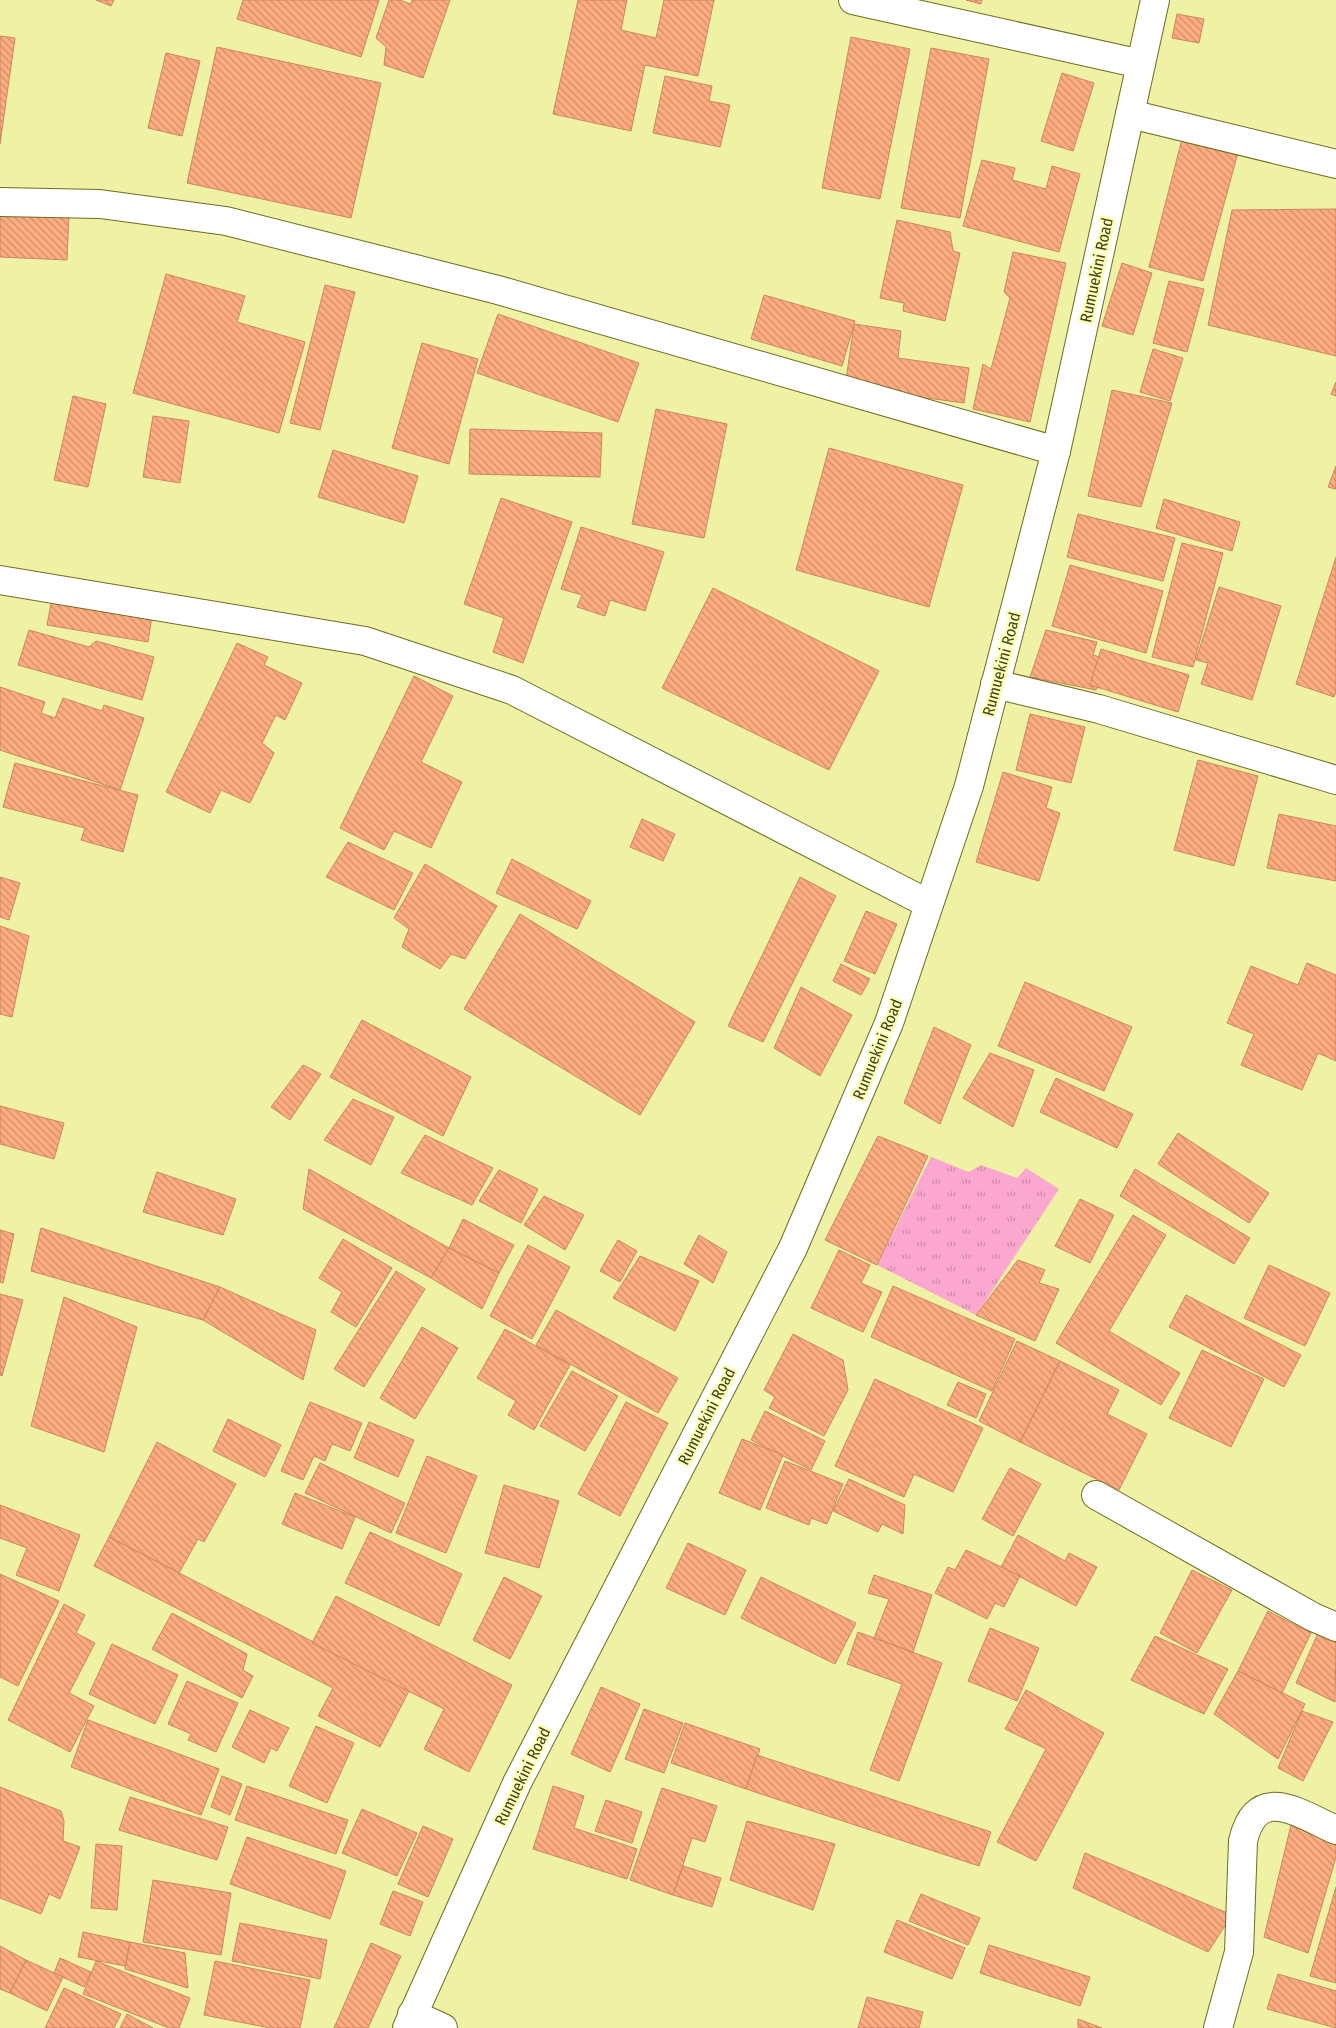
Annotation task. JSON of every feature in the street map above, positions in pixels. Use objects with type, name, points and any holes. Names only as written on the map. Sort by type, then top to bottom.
[{"type":"street","points":[[853,0],[1142,64]]},
{"type":"street","name":"Rumuekini Road","points":[[410,2021],[517,1783],[793,1248],[889,1023],[969,786],[996,684],[1056,451],[1155,0]]},
{"type":"street","points":[[1130,114],[1336,164]]},
{"type":"street","points":[[0,202],[100,204],[226,221],[508,292],[1056,451]]},
{"type":"street","points":[[0,580],[365,641],[512,690],[929,904]]},
{"type":"street","points":[[996,684],[1099,709],[1336,780]]},
{"type":"street","points":[[1096,1495],[1313,1617],[1336,1627]]},
{"type":"street","points":[[1218,2028],[1238,1952],[1243,1841],[1247,1824],[1264,1807],[1275,1805],[1285,1807],[1336,1830]]},
{"type":"street","points":[[410,2021],[443,2028]]},
{"type":"green space","points":[[931,1157],[969,1172],[981,1165],[1017,1178],[1026,1168],[1059,1189],[976,1315],[877,1265]]},
{"type":"building","points":[[96,0],[114,0],[111,6]]},
{"type":"building","points":[[243,0],[379,0],[361,57],[237,19]]},
{"type":"building","points":[[389,0],[400,0],[411,4],[412,0],[450,0],[423,78],[384,65],[386,47],[376,38]]},
{"type":"building","points":[[578,0],[627,0],[621,30],[656,38],[664,0],[714,0],[698,76],[645,65],[631,131],[553,114]]},
{"type":"building","points":[[966,0],[982,0],[981,4]]},
{"type":"building","points":[[1177,14],[1204,19],[1199,43],[1172,38]]},
{"type":"building","points":[[0,36],[15,38],[0,144]]},
{"type":"building","points":[[851,37],[910,49],[880,199],[822,188]]},
{"type":"building","points":[[217,47],[381,83],[351,218],[187,183]]},
{"type":"building","points":[[931,48],[989,59],[960,218],[901,208]]},
{"type":"building","points":[[166,53],[200,61],[182,136],[148,128]]},
{"type":"building","points":[[1062,73],[1094,83],[1073,151],[1041,141]]},
{"type":"building","points":[[665,76],[712,86],[709,101],[730,105],[720,147],[653,133]]},
{"type":"building","points":[[1182,139],[1239,149],[1203,281],[1149,267]]},
{"type":"building","points":[[982,160],[1015,168],[1012,180],[1046,189],[1052,166],[1080,174],[1059,252],[963,226]]},
{"type":"building","points":[[1336,209],[1336,356],[1208,325],[1232,210]]},
{"type":"building","points":[[0,210],[69,214],[67,260],[0,257]]},
{"type":"building","points":[[897,220],[950,232],[953,251],[960,253],[945,321],[903,311],[904,303],[880,298]]},
{"type":"building","points":[[1013,252],[1066,263],[1030,422],[973,409],[983,364],[991,369],[1010,298],[1004,292]]},
{"type":"building","points":[[1122,263],[1152,273],[1133,335],[1102,326]]},
{"type":"building","points":[[166,274],[245,296],[237,322],[305,342],[279,433],[133,393]]},
{"type":"building","points":[[1169,281],[1204,289],[1187,352],[1153,343]]},
{"type":"building","points":[[325,285],[355,292],[320,430],[290,423]]},
{"type":"building","points":[[764,295],[855,321],[842,366],[751,339]]},
{"type":"building","points":[[498,314],[639,363],[618,422],[477,373]]},
{"type":"building","points":[[854,324],[901,331],[898,358],[969,368],[964,403],[845,387]]},
{"type":"building","points":[[422,343],[478,359],[449,464],[392,448]]},
{"type":"building","points":[[1153,349],[1183,358],[1170,401],[1140,392]]},
{"type":"building","points":[[1336,382],[1336,396],[1331,394]]},
{"type":"building","points":[[1112,390],[1172,403],[1141,507],[1088,496]]},
{"type":"building","points":[[73,396],[106,404],[88,487],[54,480]]},
{"type":"building","points":[[656,409],[727,424],[704,538],[632,524]]},
{"type":"building","points":[[153,416],[189,421],[180,483],[143,477]]},
{"type":"building","points":[[470,429],[602,433],[600,477],[469,474]]},
{"type":"building","points":[[829,448],[963,485],[929,607],[796,570]]},
{"type":"building","points":[[333,450],[418,476],[404,523],[318,497]]},
{"type":"building","points":[[1336,466],[1336,489],[1328,487]]},
{"type":"building","points":[[501,498],[572,522],[523,663],[493,652],[504,618],[464,604]]},
{"type":"building","points":[[1164,499],[1240,522],[1232,551],[1156,528]]},
{"type":"building","points":[[1078,514],[1175,538],[1163,581],[1067,557]]},
{"type":"building","points":[[581,527],[664,552],[645,611],[610,600],[605,616],[577,607],[582,595],[561,589]]},
{"type":"building","points":[[1182,543],[1223,553],[1193,667],[1152,657]]},
{"type":"building","points":[[1336,557],[1336,692],[1334,697],[1296,684]]},
{"type":"building","points":[[1070,565],[1163,591],[1146,653],[1052,626]]},
{"type":"building","points":[[1219,587],[1281,606],[1252,700],[1201,684],[1208,663],[1196,660]]},
{"type":"building","points":[[713,588],[879,671],[829,770],[662,688]]},
{"type":"building","points":[[53,592],[153,609],[148,642],[47,625]]},
{"type":"building","points":[[29,630],[89,647],[96,641],[154,657],[142,700],[18,665]]},
{"type":"building","points":[[1046,630],[1097,642],[1093,655],[1106,659],[1096,690],[1030,677]]},
{"type":"building","points":[[237,643],[268,657],[264,665],[302,683],[285,720],[276,715],[262,743],[274,753],[250,803],[221,790],[210,813],[166,792]]},
{"type":"building","points":[[1101,649],[1189,675],[1178,712],[1090,685]]},
{"type":"building","points":[[414,676],[453,696],[421,762],[462,782],[431,848],[394,831],[384,850],[340,828]]},
{"type":"building","points":[[0,687],[45,702],[41,713],[55,718],[63,698],[102,711],[104,705],[144,718],[120,790],[0,750]]},
{"type":"building","points":[[1030,714],[1085,727],[1071,783],[1016,770]]},
{"type":"building","points":[[1198,760],[1258,776],[1234,866],[1174,850]]},
{"type":"building","points":[[15,763],[138,795],[123,852],[81,840],[85,828],[3,807]]},
{"type":"building","points":[[1003,772],[1052,787],[1046,808],[1060,813],[1039,881],[976,862]]},
{"type":"building","points":[[1279,814],[1336,826],[1336,881],[1267,868]]},
{"type":"building","points":[[642,819],[675,834],[663,861],[630,847]]},
{"type":"building","points":[[348,842],[413,873],[394,910],[326,877]]},
{"type":"building","points":[[512,859],[591,901],[577,929],[496,893]]},
{"type":"building","points":[[425,864],[497,906],[465,959],[451,954],[440,969],[402,947],[409,929],[394,918]]},
{"type":"building","points":[[0,877],[20,883],[9,920],[0,917]]},
{"type":"building","points":[[800,877],[836,896],[763,1042],[728,1026]]},
{"type":"building","points":[[866,911],[897,924],[875,974],[844,961]]},
{"type":"building","points":[[520,914],[695,1022],[640,1115],[464,1009]]},
{"type":"building","points":[[0,926],[29,936],[12,1017],[0,1014]]},
{"type":"building","points":[[1307,963],[1336,975],[1336,1061],[1318,1053],[1302,1090],[1241,1065],[1254,1034],[1227,1023],[1251,966],[1298,985]]},
{"type":"building","points":[[841,964],[870,979],[861,995],[833,981]]},
{"type":"building","points":[[1025,982],[1132,1027],[1104,1091],[998,1046]]},
{"type":"building","points":[[801,987],[852,1015],[820,1076],[774,1048]]},
{"type":"building","points":[[362,1020],[471,1077],[443,1136],[330,1077]]},
{"type":"building","points":[[934,1027],[971,1045],[940,1124],[904,1103]]},
{"type":"building","points":[[990,1053],[1034,1070],[1013,1127],[963,1098]]},
{"type":"building","points":[[303,1065],[321,1074],[290,1120],[271,1107]]},
{"type":"building","points":[[1056,1078],[1133,1114],[1117,1148],[1040,1112]]},
{"type":"building","points":[[353,1099],[394,1117],[371,1165],[324,1140]]},
{"type":"building","points":[[0,1106],[64,1123],[54,1159],[0,1144]]},
{"type":"building","points":[[1178,1133],[1269,1193],[1249,1223],[1158,1164]]},
{"type":"building","points":[[425,1135],[493,1168],[472,1205],[401,1173]]},
{"type":"building","points":[[878,1136],[928,1156],[877,1265],[825,1240]]},
{"type":"building","points":[[309,1169],[449,1248],[431,1278],[303,1209]]},
{"type":"building","points":[[1135,1169],[1250,1238],[1234,1264],[1120,1196]]},
{"type":"building","points":[[499,1170],[538,1189],[521,1223],[479,1201]]},
{"type":"building","points":[[157,1172],[236,1199],[223,1235],[143,1212]]},
{"type":"building","points":[[544,1196],[584,1215],[565,1250],[524,1225]]},
{"type":"building","points":[[1080,1199],[1114,1215],[1090,1263],[1055,1246]]},
{"type":"building","points":[[1133,1215],[1166,1235],[1109,1331],[1180,1373],[1161,1405],[1056,1343]]},
{"type":"building","points":[[463,1219],[514,1245],[499,1273],[449,1248]]},
{"type":"building","points":[[41,1228],[220,1287],[203,1320],[31,1271]]},
{"type":"building","points":[[0,1230],[14,1234],[3,1283],[0,1282]]},
{"type":"building","points":[[699,1235],[727,1252],[713,1283],[684,1264]]},
{"type":"building","points":[[343,1239],[392,1268],[356,1327],[331,1312],[342,1292],[319,1278]]},
{"type":"building","points":[[618,1240],[637,1251],[620,1282],[600,1271]]},
{"type":"building","points":[[528,1245],[570,1267],[532,1339],[490,1316]]},
{"type":"building","points":[[449,1248],[499,1273],[482,1309],[431,1278]]},
{"type":"building","points":[[839,1250],[870,1265],[861,1283],[882,1292],[863,1332],[811,1308]]},
{"type":"building","points":[[640,1256],[699,1281],[675,1331],[613,1298]]},
{"type":"building","points":[[1018,1260],[1045,1270],[1039,1283],[1059,1289],[1035,1341],[976,1315]]},
{"type":"building","points":[[1269,1265],[1330,1293],[1305,1346],[1244,1318]]},
{"type":"building","points":[[396,1271],[425,1289],[364,1387],[334,1369]]},
{"type":"building","points":[[893,1286],[1015,1339],[992,1391],[871,1337]]},
{"type":"building","points":[[220,1287],[316,1330],[303,1380],[203,1320]]},
{"type":"building","points":[[0,1294],[23,1300],[2,1376],[0,1375]]},
{"type":"building","points":[[1186,1295],[1301,1355],[1284,1387],[1169,1327]]},
{"type":"building","points":[[64,1297],[137,1327],[104,1452],[31,1426]]},
{"type":"building","points":[[556,1310],[678,1378],[658,1413],[536,1345]]},
{"type":"building","points":[[422,1327],[458,1348],[415,1419],[380,1398]]},
{"type":"building","points":[[505,1329],[570,1365],[534,1430],[508,1415],[516,1401],[477,1378]]},
{"type":"building","points":[[793,1334],[843,1360],[848,1390],[824,1436],[769,1408],[775,1397],[764,1390]]},
{"type":"building","points":[[1017,1341],[1060,1361],[1020,1442],[979,1421]]},
{"type":"building","points":[[1202,1350],[1264,1379],[1231,1447],[1169,1418]]},
{"type":"building","points":[[1060,1361],[1119,1390],[1107,1414],[1147,1434],[1119,1490],[1020,1442]]},
{"type":"building","points":[[572,1371],[618,1396],[585,1451],[540,1426]]},
{"type":"building","points":[[875,1379],[983,1428],[953,1492],[914,1474],[904,1497],[835,1466]]},
{"type":"building","points":[[958,1382],[986,1394],[976,1418],[947,1405]]},
{"type":"building","points":[[310,1402],[362,1423],[350,1451],[332,1444],[325,1461],[314,1456],[303,1480],[281,1471]]},
{"type":"building","points":[[626,1402],[668,1423],[620,1516],[578,1494]]},
{"type":"building","points":[[765,1411],[825,1441],[811,1470],[751,1440]]},
{"type":"building","points":[[228,1419],[281,1445],[265,1477],[213,1451]]},
{"type":"building","points":[[369,1422],[414,1440],[398,1477],[354,1458]]},
{"type":"building","points":[[742,1439],[783,1455],[760,1510],[719,1493]]},
{"type":"building","points":[[157,1442],[236,1484],[204,1542],[198,1539],[179,1573],[109,1537]]},
{"type":"building","points":[[427,1456],[477,1476],[446,1553],[396,1533]]},
{"type":"building","points":[[785,1461],[843,1484],[827,1524],[811,1518],[809,1525],[766,1508]]},
{"type":"building","points":[[320,1463],[405,1503],[391,1533],[305,1493]]},
{"type":"building","points":[[1010,1468],[1041,1484],[1013,1536],[982,1519]]},
{"type":"building","points":[[849,1479],[905,1505],[903,1534],[882,1524],[878,1532],[833,1511]]},
{"type":"building","points":[[504,1485],[559,1501],[539,1568],[485,1553]]},
{"type":"building","points":[[295,1493],[355,1517],[342,1549],[282,1524]]},
{"type":"building","points":[[0,1505],[80,1535],[59,1591],[16,1575],[27,1548],[0,1538]]},
{"type":"building","points":[[370,1532],[462,1574],[439,1626],[345,1583]]},
{"type":"building","points":[[1018,1535],[1065,1561],[1069,1553],[1097,1567],[1076,1606],[1001,1567]]},
{"type":"building","points":[[109,1537],[409,1691],[380,1747],[318,1716],[333,1688],[94,1566]]},
{"type":"building","points":[[688,1543],[746,1570],[725,1615],[666,1588]]},
{"type":"building","points":[[966,1550],[1020,1576],[1004,1607],[995,1603],[987,1619],[935,1593],[948,1567],[955,1570]]},
{"type":"building","points":[[1192,1570],[1232,1590],[1197,1653],[1160,1633]]},
{"type":"building","points":[[0,1574],[59,1601],[18,1686],[0,1677]]},
{"type":"building","points":[[874,1575],[932,1595],[913,1652],[874,1638],[889,1599],[868,1593]]},
{"type":"building","points":[[504,1577],[542,1596],[510,1659],[473,1640]]},
{"type":"building","points":[[761,1577],[856,1623],[835,1664],[741,1618]]},
{"type":"building","points":[[336,1596],[512,1685],[469,1772],[424,1749],[444,1709],[312,1643]]},
{"type":"building","points":[[64,1604],[85,1615],[76,1633],[95,1643],[69,1693],[94,1706],[70,1752],[8,1720]]},
{"type":"building","points":[[1268,1611],[1311,1633],[1282,1693],[1238,1671]]},
{"type":"building","points":[[172,1613],[247,1654],[243,1670],[253,1676],[242,1698],[152,1649]]},
{"type":"building","points":[[990,1628],[1039,1648],[1017,1701],[968,1681]]},
{"type":"building","points":[[858,1632],[942,1663],[899,1781],[870,1770],[902,1684],[847,1664]]},
{"type":"building","points":[[1318,1633],[1336,1642],[1335,1702],[1296,1683]]},
{"type":"building","points":[[1155,1636],[1228,1669],[1204,1714],[1131,1680]]},
{"type":"building","points":[[112,1644],[178,1675],[155,1724],[89,1694]]},
{"type":"building","points":[[1238,1671],[1305,1704],[1278,1759],[1214,1714]]},
{"type":"building","points":[[187,1681],[238,1703],[216,1752],[188,1740],[191,1734],[168,1724]]},
{"type":"building","points":[[601,1687],[640,1704],[610,1772],[571,1754]]},
{"type":"building","points":[[1026,1690],[1104,1733],[1036,1861],[997,1842],[1046,1749],[1005,1729]]},
{"type":"building","points":[[644,1709],[683,1723],[664,1773],[625,1759]]},
{"type":"building","points":[[250,1710],[289,1728],[277,1751],[271,1748],[264,1763],[232,1747]]},
{"type":"building","points":[[1302,1711],[1333,1722],[1303,1781],[1278,1768]]},
{"type":"building","points":[[88,1720],[219,1769],[201,1815],[71,1767]]},
{"type":"building","points":[[685,1723],[760,1749],[746,1789],[671,1763]]},
{"type":"building","points":[[316,1726],[354,1743],[327,1803],[289,1786]]},
{"type":"building","points":[[757,1755],[991,1832],[979,1866],[746,1789]]},
{"type":"building","points":[[222,1776],[242,1784],[230,1815],[211,1807]]},
{"type":"building","points":[[247,1786],[348,1820],[336,1854],[235,1820]]},
{"type":"building","points":[[553,1786],[584,1796],[574,1828],[637,1849],[627,1879],[533,1849]]},
{"type":"building","points":[[0,1787],[61,1811],[64,1821],[63,1841],[80,1847],[60,1899],[49,1894],[41,1914],[0,1898]]},
{"type":"building","points":[[662,1788],[717,1806],[705,1842],[692,1838],[673,1895],[630,1880]]},
{"type":"building","points":[[130,1797],[228,1827],[217,1860],[119,1830]]},
{"type":"building","points":[[606,1800],[642,1812],[632,1843],[595,1831]]},
{"type":"building","points":[[362,1809],[417,1833],[397,1876],[342,1853]]},
{"type":"building","points":[[747,1821],[835,1844],[813,1910],[730,1880]]},
{"type":"building","points":[[1291,1825],[1336,1840],[1336,1857],[1308,1953],[1264,1937]]},
{"type":"building","points":[[423,1826],[453,1839],[428,1897],[398,1884]]},
{"type":"building","points":[[247,1837],[346,1871],[330,1919],[230,1884]]},
{"type":"building","points":[[96,1844],[122,1846],[117,1910],[91,1908]]},
{"type":"building","points":[[1085,1853],[1232,1915],[1208,1952],[1073,1888]]},
{"type":"building","points":[[683,1866],[721,1878],[712,1907],[673,1895]]},
{"type":"building","points":[[153,1880],[231,1893],[221,1955],[143,1942]]},
{"type":"building","points":[[1336,1887],[1336,1983],[1310,1976]]},
{"type":"building","points":[[393,1891],[423,1902],[410,1936],[380,1924]]},
{"type":"building","points":[[921,1894],[980,1918],[968,1945],[909,1921]]},
{"type":"building","points":[[897,1920],[965,1948],[952,1979],[884,1952]]},
{"type":"building","points":[[240,1923],[327,1940],[320,1979],[232,1961]]},
{"type":"building","points":[[83,1932],[130,1942],[125,1966],[78,1957]]},
{"type":"building","points":[[130,1942],[185,1953],[188,1988],[125,1969]]},
{"type":"building","points":[[371,1943],[401,1956],[368,2028],[334,2028]]},
{"type":"building","points":[[989,1945],[1090,1977],[1080,2006],[980,1973]]},
{"type":"building","points":[[0,1946],[26,1960],[10,1993],[0,1989]]},
{"type":"building","points":[[60,1958],[91,1972],[84,1987],[54,1973]]},
{"type":"building","points":[[26,1960],[63,1977],[47,2011],[10,1993]]},
{"type":"building","points":[[96,1961],[190,1998],[179,2028],[169,2028],[83,1994]]},
{"type":"building","points":[[215,1961],[310,1980],[300,2028],[270,2028],[204,2015]]},
{"type":"building","points":[[1278,1974],[1336,1991],[1336,2028],[1267,2009]]},
{"type":"building","points":[[64,1988],[121,2014],[114,2028],[45,2028]]},
{"type":"building","points":[[867,1997],[923,2012],[919,2028],[858,2028]]},
{"type":"building","points":[[127,2014],[153,2028],[120,2028]]},
{"type":"building","points":[[1078,2019],[1102,2028],[1078,2028]]}]
